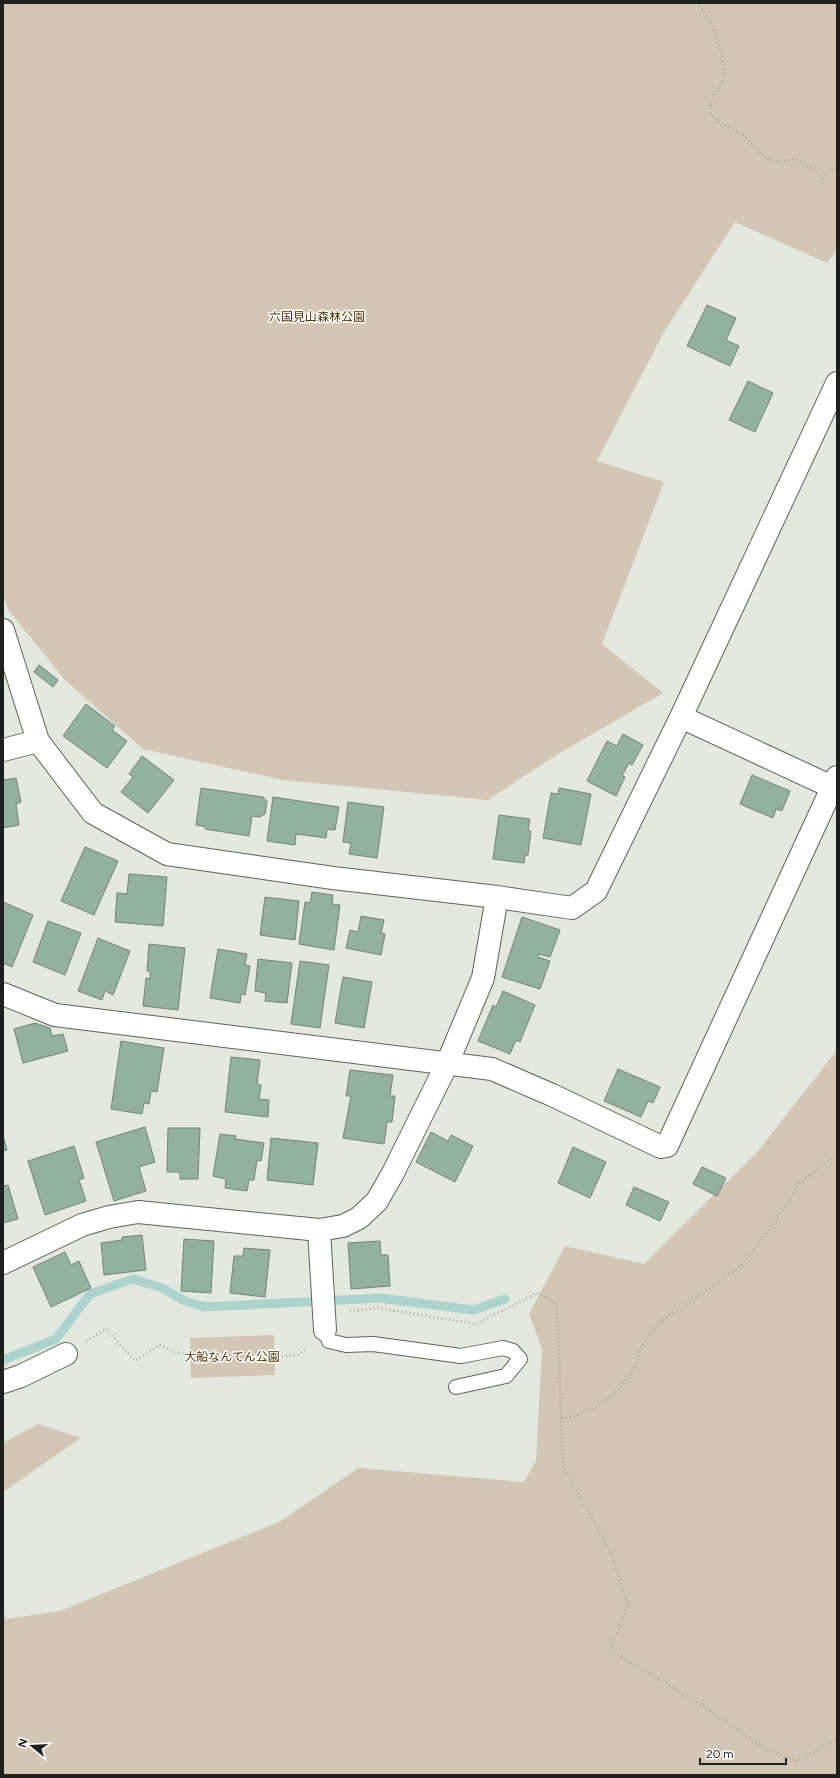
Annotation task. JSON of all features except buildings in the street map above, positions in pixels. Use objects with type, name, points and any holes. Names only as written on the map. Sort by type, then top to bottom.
[{"type":"street","points":[[3,630],[38,741],[93,813],[167,854],[333,878],[497,897],[572,908],[596,891],[682,717],[837,383]]},
{"type":"street","points":[[3,994],[55,1015],[492,1069],[552,1095],[661,1147],[667,1146],[835,782],[682,717]]},
{"type":"street","points":[[3,750],[38,741]]},
{"type":"street","points":[[3,1263],[82,1225],[109,1217],[138,1212],[319,1230],[343,1226],[359,1218],[377,1201],[394,1173],[447,1064],[484,978],[497,897]]},
{"type":"street","points":[[319,1230],[324,1322]]},
{"type":"street","points":[[3,1382],[20,1376],[66,1354]]},
{"type":"lane","points":[[324,1322],[329,1341],[346,1345],[373,1344],[461,1356],[503,1348],[513,1351],[520,1360],[506,1376],[456,1387]]},
{"type":"path","points":[[696,3],[700,7],[712,28],[724,57],[723,76],[718,92],[710,102],[711,114],[718,122],[741,133],[764,157],[779,162],[795,160],[807,165],[823,178],[837,168]]},
{"type":"path","points":[[562,1419],[590,1411],[602,1404],[616,1391],[634,1368],[643,1344],[651,1331],[659,1323],[740,1267],[771,1228],[800,1183],[837,1154]]},
{"type":"path","points":[[270,1358],[298,1355],[324,1322],[378,1308],[476,1324],[536,1293],[557,1304],[563,1466],[612,1555],[628,1605],[610,1650],[703,1706],[764,1748],[797,1761],[837,1739]]},
{"type":"path","points":[[66,1354],[106,1329],[135,1361],[160,1345],[174,1352],[195,1354]]},
{"type":"green space","name":"六国見山森林公園","points":[[3,3],[837,3],[837,250],[827,263],[735,222],[664,332],[597,461],[664,482],[602,644],[663,693],[553,757],[488,800],[283,780],[143,749],[66,681],[9,611],[3,595]]},
{"type":"green space","points":[[837,1050],[837,1775],[3,1775],[3,1609],[6,1619],[60,1611],[281,1521],[358,1468],[524,1482],[536,1461],[542,1349],[529,1314],[565,1246],[644,1264],[758,1151]]},
{"type":"green space","name":"大船なんてん公園","points":[[274,1335],[275,1375],[191,1378],[190,1338]]},
{"type":"green space","points":[[38,1424],[81,1438],[3,1492],[3,1443]]},
{"type":"waterway","points":[[3,1360],[56,1339],[90,1294],[133,1279],[162,1288],[185,1301],[205,1307],[380,1298],[474,1310],[505,1299]]}]
